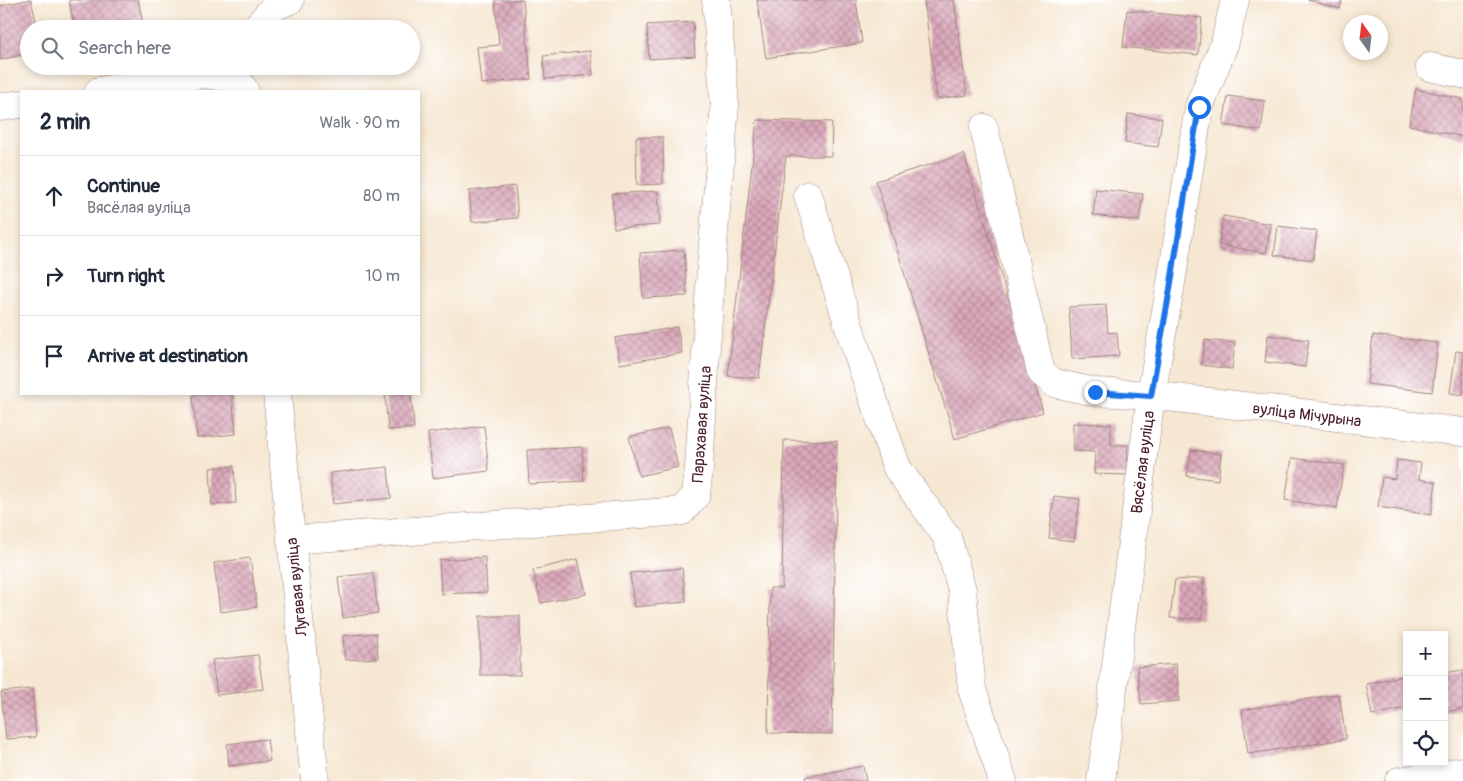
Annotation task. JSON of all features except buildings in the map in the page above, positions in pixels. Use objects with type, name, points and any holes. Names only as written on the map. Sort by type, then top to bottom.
[{"type":"street","points":[[263,20],[275,6],[290,0]]},
{"type":"street","name":"Парахавая вуліца","points":[[291,540],[682,511],[696,495],[710,267],[725,105],[716,0]]},
{"type":"street","name":"Вясёлая вуліца","points":[[1101,781],[1151,396],[1199,107],[1225,42],[1235,0]]},
{"type":"street","points":[[1430,67],[1463,74]]},
{"type":"street","points":[[105,90],[198,75]]},
{"type":"street","points":[[211,75],[233,78]]},
{"type":"street","points":[[0,107],[20,104]]},
{"type":"street","name":"вуліца Мічурына","points":[[984,128],[1041,372],[1054,383],[1087,390],[1463,432]]},
{"type":"street","points":[[808,194],[857,352],[897,468],[947,537],[962,590],[972,689],[1003,781]]},
{"type":"street","name":"Лугавая вуліца","points":[[277,395],[315,781]]},
{"type":"street","points":[[1399,781],[1463,771]]},
{"type":"route","points":[[1095,392],[1151,396],[1199,107]]}]
